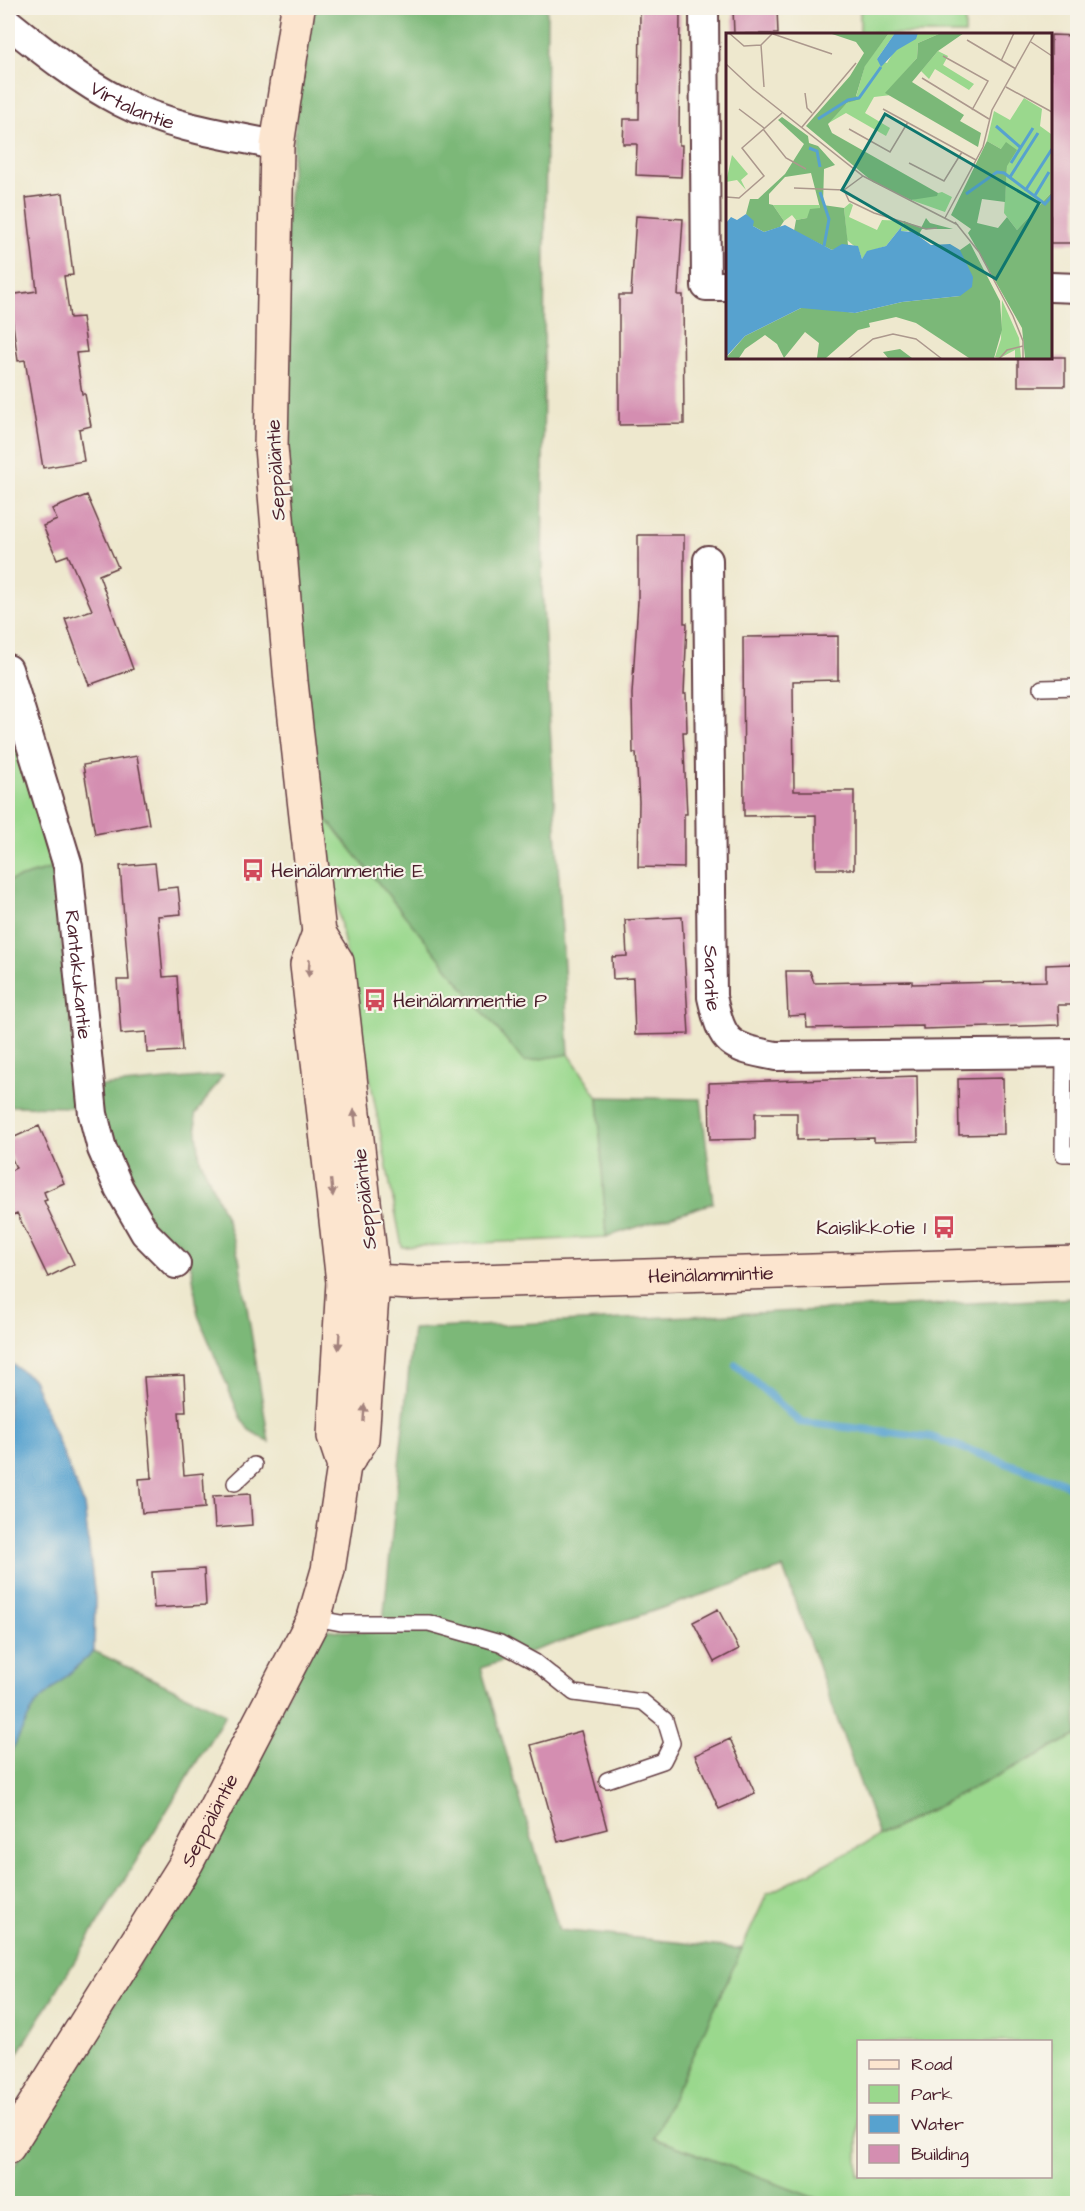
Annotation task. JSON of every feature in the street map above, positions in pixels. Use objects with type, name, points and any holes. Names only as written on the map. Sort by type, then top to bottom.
[{"type":"main road","name":"Seppäläntie","points":[[8,2147],[187,1862],[315,1618],[328,1570],[344,1466],[362,1439],[358,1282],[337,962],[319,933],[291,682],[271,447],[277,145],[298,8]]},
{"type":"main road","name":"Heinälammintie","points":[[358,1282],[424,1283],[1077,1263]]},
{"type":"street","points":[[704,8],[706,286],[726,286]]},
{"type":"street","name":"Virtalantie","points":[[8,23],[53,60],[123,103],[178,123],[219,134],[277,145]]},
{"type":"street","points":[[1052,287],[1077,288]]},
{"type":"street","name":"Saratie","points":[[708,560],[712,997],[718,1025],[728,1041],[749,1051],[776,1056],[1071,1054]]},
{"type":"street","name":"Rantakukantie","points":[[8,669],[68,866],[93,1114],[102,1149],[119,1188],[145,1233],[177,1264]]},
{"type":"lane","points":[[1042,688],[1077,687]]},
{"type":"lane","points":[[1071,1054],[1063,1154],[1077,1155]]},
{"type":"lane","points":[[235,1483],[254,1464]]},
{"type":"lane","points":[[315,1618],[341,1623],[429,1623],[500,1643],[536,1662],[574,1693],[643,1702],[665,1720],[672,1743],[663,1761],[607,1780]]},
{"type":"green space","points":[[314,8],[547,8],[542,588],[569,1054],[524,1062],[319,810],[289,536],[288,412],[281,285],[297,109]]},
{"type":"green space","points":[[860,8],[965,8],[965,33],[860,33]]},
{"type":"green space","points":[[8,714],[53,868],[8,881]]},
{"type":"green space","points":[[319,810],[524,1061],[569,1054],[598,1097],[606,1237],[402,1247]]},
{"type":"green space","points":[[53,868],[79,1088],[223,1075],[195,1115],[200,1159],[226,1218],[239,1258],[269,1442],[249,1430],[240,1417],[198,1315],[192,1270],[185,1248],[143,1218],[103,1124],[75,1107],[8,1106],[8,881]]},
{"type":"green space","points":[[598,1097],[701,1099],[713,1203],[606,1237]]},
{"type":"green space","points":[[1077,1298],[1077,1735],[879,1836],[783,1568],[481,1668],[559,1930],[742,1949],[654,2138],[828,2203],[8,2204],[8,2176],[201,1864],[321,1629],[382,1632],[413,1329]]},
{"type":"green space","points":[[94,1651],[226,1714],[8,2070],[8,1758],[34,1705]]},
{"type":"green space","points":[[1077,1735],[1077,2203],[828,2203],[654,2138],[767,1894]]},
{"type":"water","points":[[8,1361],[33,1379],[84,1505],[95,1598],[94,1651],[35,1705],[8,1758]]},
{"type":"building","points":[[640,8],[680,8],[679,145],[682,145],[681,177],[636,175],[637,144],[623,144],[624,119],[639,119]]},
{"type":"building","points":[[733,8],[777,8],[778,33],[734,33]]},
{"type":"building","points":[[1052,35],[1077,36],[1076,243],[1052,243]]},
{"type":"building","points":[[63,193],[73,275],[64,276],[70,318],[82,317],[87,352],[76,353],[82,394],[85,394],[91,426],[79,429],[84,461],[43,468],[25,360],[18,361],[9,295],[37,291],[26,198]]},
{"type":"building","points":[[636,216],[683,219],[678,295],[683,295],[684,424],[619,425],[619,295],[631,295]]},
{"type":"building","points":[[1065,357],[1065,386],[1018,386],[1018,358]]},
{"type":"building","points":[[87,495],[118,567],[99,575],[133,669],[89,685],[65,619],[92,610],[68,555],[57,559],[43,526],[57,520],[52,509]]},
{"type":"building","points":[[638,535],[684,535],[684,623],[687,623],[684,694],[686,694],[687,732],[683,732],[687,814],[684,814],[684,868],[638,867],[639,801],[636,753],[633,753],[632,694],[638,601]]},
{"type":"building","points":[[838,636],[838,680],[793,681],[794,791],[854,791],[854,869],[816,869],[816,815],[744,816],[743,637]]},
{"type":"building","points":[[137,756],[149,824],[95,834],[83,765]]},
{"type":"building","points":[[155,863],[158,889],[178,887],[181,914],[158,916],[163,977],[177,976],[182,1051],[147,1053],[146,1032],[121,1034],[117,980],[129,980],[120,866]]},
{"type":"building","points":[[682,917],[689,1034],[635,1035],[633,978],[613,979],[612,957],[627,956],[625,920]]},
{"type":"building","points":[[1073,964],[1075,1005],[1058,1005],[1059,1025],[923,1029],[923,1026],[807,1028],[806,1015],[788,1016],[786,971],[810,971],[814,983],[912,981],[912,984],[1046,981],[1046,965]]},
{"type":"building","points":[[917,1076],[918,1141],[874,1142],[874,1138],[797,1140],[797,1113],[755,1113],[755,1139],[710,1140],[709,1083]]},
{"type":"building","points":[[1003,1078],[1004,1134],[959,1135],[958,1079]]},
{"type":"building","points":[[39,1126],[64,1183],[44,1192],[47,1200],[44,1201],[74,1264],[48,1277],[17,1213],[8,1217],[8,1172],[16,1168],[8,1150],[8,1140]]},
{"type":"building","points":[[184,1375],[186,1412],[179,1412],[184,1475],[203,1473],[205,1508],[142,1513],[139,1479],[152,1478],[144,1377]]},
{"type":"building","points":[[250,1494],[252,1525],[215,1528],[213,1496]]},
{"type":"building","points":[[204,1569],[206,1605],[154,1608],[152,1572]]},
{"type":"building","points":[[718,1609],[739,1649],[714,1662],[693,1622]]},
{"type":"building","points":[[581,1731],[607,1829],[558,1842],[531,1745]]},
{"type":"building","points":[[730,1739],[755,1793],[719,1809],[695,1755]]},
{"type":"waterway","points":[[736,1365],[800,1422],[931,1437],[1064,1483],[1078,1495]]},
{"type":"place","name":"Heinälammentie E","points":[[253,870]]},
{"type":"place","name":"Heinälammentie P","points":[[375,1000]]},
{"type":"place","name":"Kaislikkotie 1","points":[[944,1227]]}]
